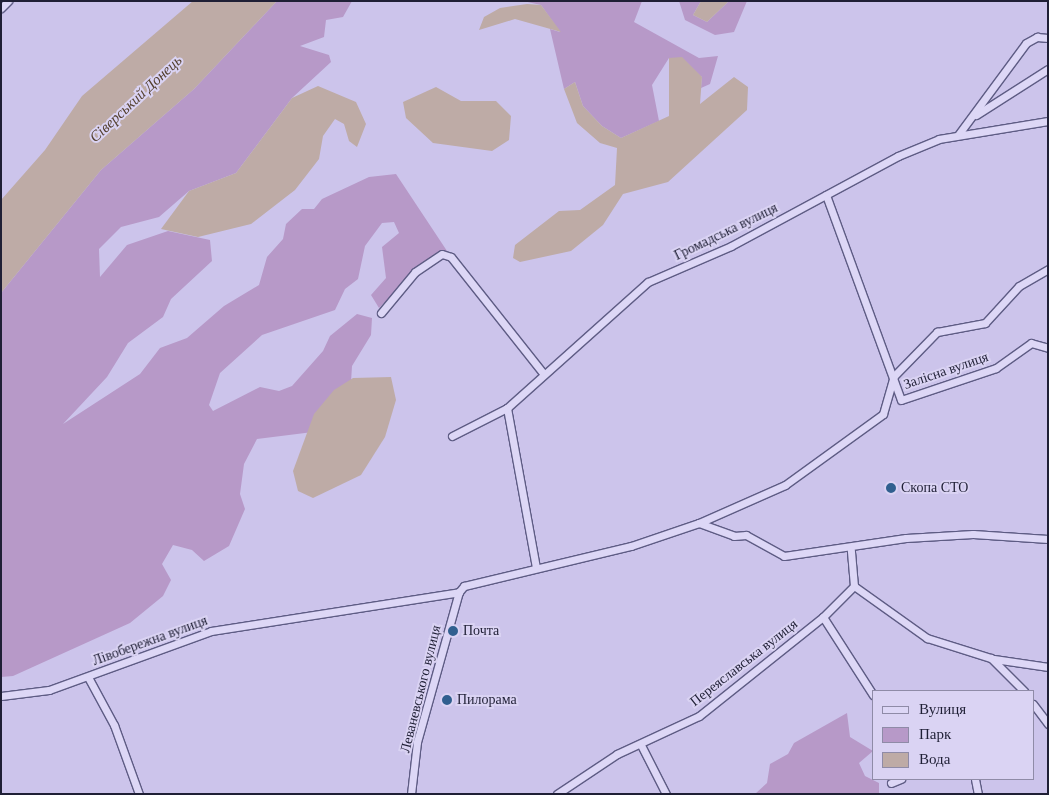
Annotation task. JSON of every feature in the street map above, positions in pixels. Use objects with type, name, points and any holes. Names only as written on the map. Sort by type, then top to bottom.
[{"type":"street","points":[[1,8],[8,1]]},
{"type":"street","points":[[958,135],[974,116],[1026,43],[1037,37],[1048,38]]},
{"type":"street","points":[[974,116],[1048,70]]},
{"type":"street","name":"Громадська вулиця","points":[[452,436],[507,408],[543,372],[648,282],[731,246],[898,156],[958,135],[1048,121]]},
{"type":"street","points":[[826,195],[894,376],[937,332],[984,323],[1019,286],[1048,269]]},
{"type":"street","points":[[381,313],[415,272],[442,254],[451,257],[543,372]]},
{"type":"street","name":"Залісна вулиця","points":[[894,376],[901,400],[996,368],[1031,343],[1048,348]]},
{"type":"street","name":"Лівобережна вулиця","points":[[1,696],[49,690],[211,631],[459,592],[464,586],[536,567],[631,546],[699,523],[785,485],[883,414],[894,376]]},
{"type":"street","points":[[507,408],[536,567]]},
{"type":"street","points":[[699,523],[734,536],[746,535],[784,556],[851,550],[906,538],[973,534],[1048,539]]},
{"type":"street","points":[[851,550],[854,586],[927,638],[991,658],[1048,668]]},
{"type":"street","name":"Переяславська вулиця","points":[[557,794],[617,754],[641,745],[699,716],[823,616],[854,586]]},
{"type":"street","name":"Леваневського вулиця","points":[[411,794],[417,742],[459,592]]},
{"type":"street","points":[[823,616],[872,694]]},
{"type":"street","points":[[991,658],[1023,690]]},
{"type":"street","points":[[88,677],[114,725],[139,794]]},
{"type":"street","points":[[1034,705],[1048,724]]},
{"type":"street","points":[[641,745],[666,794]]},
{"type":"street","points":[[891,784],[899,780]]},
{"type":"street","points":[[975,780],[978,794]]},
{"type":"green space","points":[[277,1],[352,1],[343,17],[326,20],[324,37],[300,46],[329,55],[331,62],[292,98],[236,173],[189,191],[159,217],[121,227],[99,249],[100,277],[127,245],[168,231],[210,240],[212,261],[171,299],[163,317],[128,343],[107,377],[63,424],[140,374],[160,348],[187,338],[224,306],[259,285],[267,257],[283,239],[286,224],[302,209],[314,209],[322,199],[369,177],[396,174],[451,257],[442,254],[415,272],[379,308],[371,295],[386,278],[382,247],[399,233],[394,222],[382,223],[365,246],[358,279],[345,289],[335,310],[262,335],[220,373],[209,405],[213,411],[260,387],[279,391],[292,386],[323,351],[330,336],[357,314],[372,318],[371,335],[352,366],[350,398],[321,431],[257,439],[244,464],[240,494],[245,509],[229,546],[204,561],[192,550],[173,545],[162,564],[171,580],[163,596],[130,623],[13,676],[1,677],[1,293],[101,170],[194,89]]},
{"type":"green space","points":[[523,1],[642,1],[634,22],[699,58],[718,56],[710,84],[701,88],[702,77],[669,58],[652,85],[659,121],[621,138],[602,126],[583,106],[575,82],[564,89],[550,29],[560,32],[541,5]]},
{"type":"green space","points":[[679,1],[701,1],[693,15],[707,22],[729,1],[747,1],[734,32],[715,35],[685,20]]},
{"type":"green space","points":[[847,713],[850,737],[872,750],[859,763],[865,776],[879,783],[879,794],[755,794],[767,783],[770,764],[788,754],[794,743]]},
{"type":"water","name":"Сіверський Донець","points":[[193,1],[277,1],[194,89],[101,170],[1,293],[1,200],[45,150],[82,96]]},
{"type":"water","points":[[701,1],[729,1],[707,22],[693,15]]},
{"type":"water","points":[[527,4],[541,5],[561,32],[515,19],[479,30],[484,17],[500,8]]},
{"type":"water","points":[[682,57],[702,77],[700,104],[734,77],[748,87],[747,110],[668,182],[623,194],[603,225],[571,251],[520,262],[513,258],[515,245],[559,211],[580,210],[615,185],[617,148],[600,143],[577,123],[564,89],[575,82],[583,106],[602,126],[621,138],[669,116],[669,58]]},
{"type":"water","points":[[318,86],[356,102],[366,124],[357,147],[349,141],[344,124],[335,119],[323,136],[319,159],[295,190],[251,224],[198,237],[161,229],[189,191],[236,173],[292,98]]},
{"type":"water","points":[[436,87],[461,101],[496,101],[511,116],[509,140],[492,151],[433,143],[406,118],[403,102]]},
{"type":"water","points":[[391,377],[396,400],[385,437],[361,475],[313,498],[298,491],[293,471],[314,414],[334,390],[353,378]]},
{"type":"place","name":"Скопа СТО","points":[[891,488]]},
{"type":"place","name":"Почта","points":[[453,631]]},
{"type":"place","name":"Пилорама","points":[[447,700]]}]
